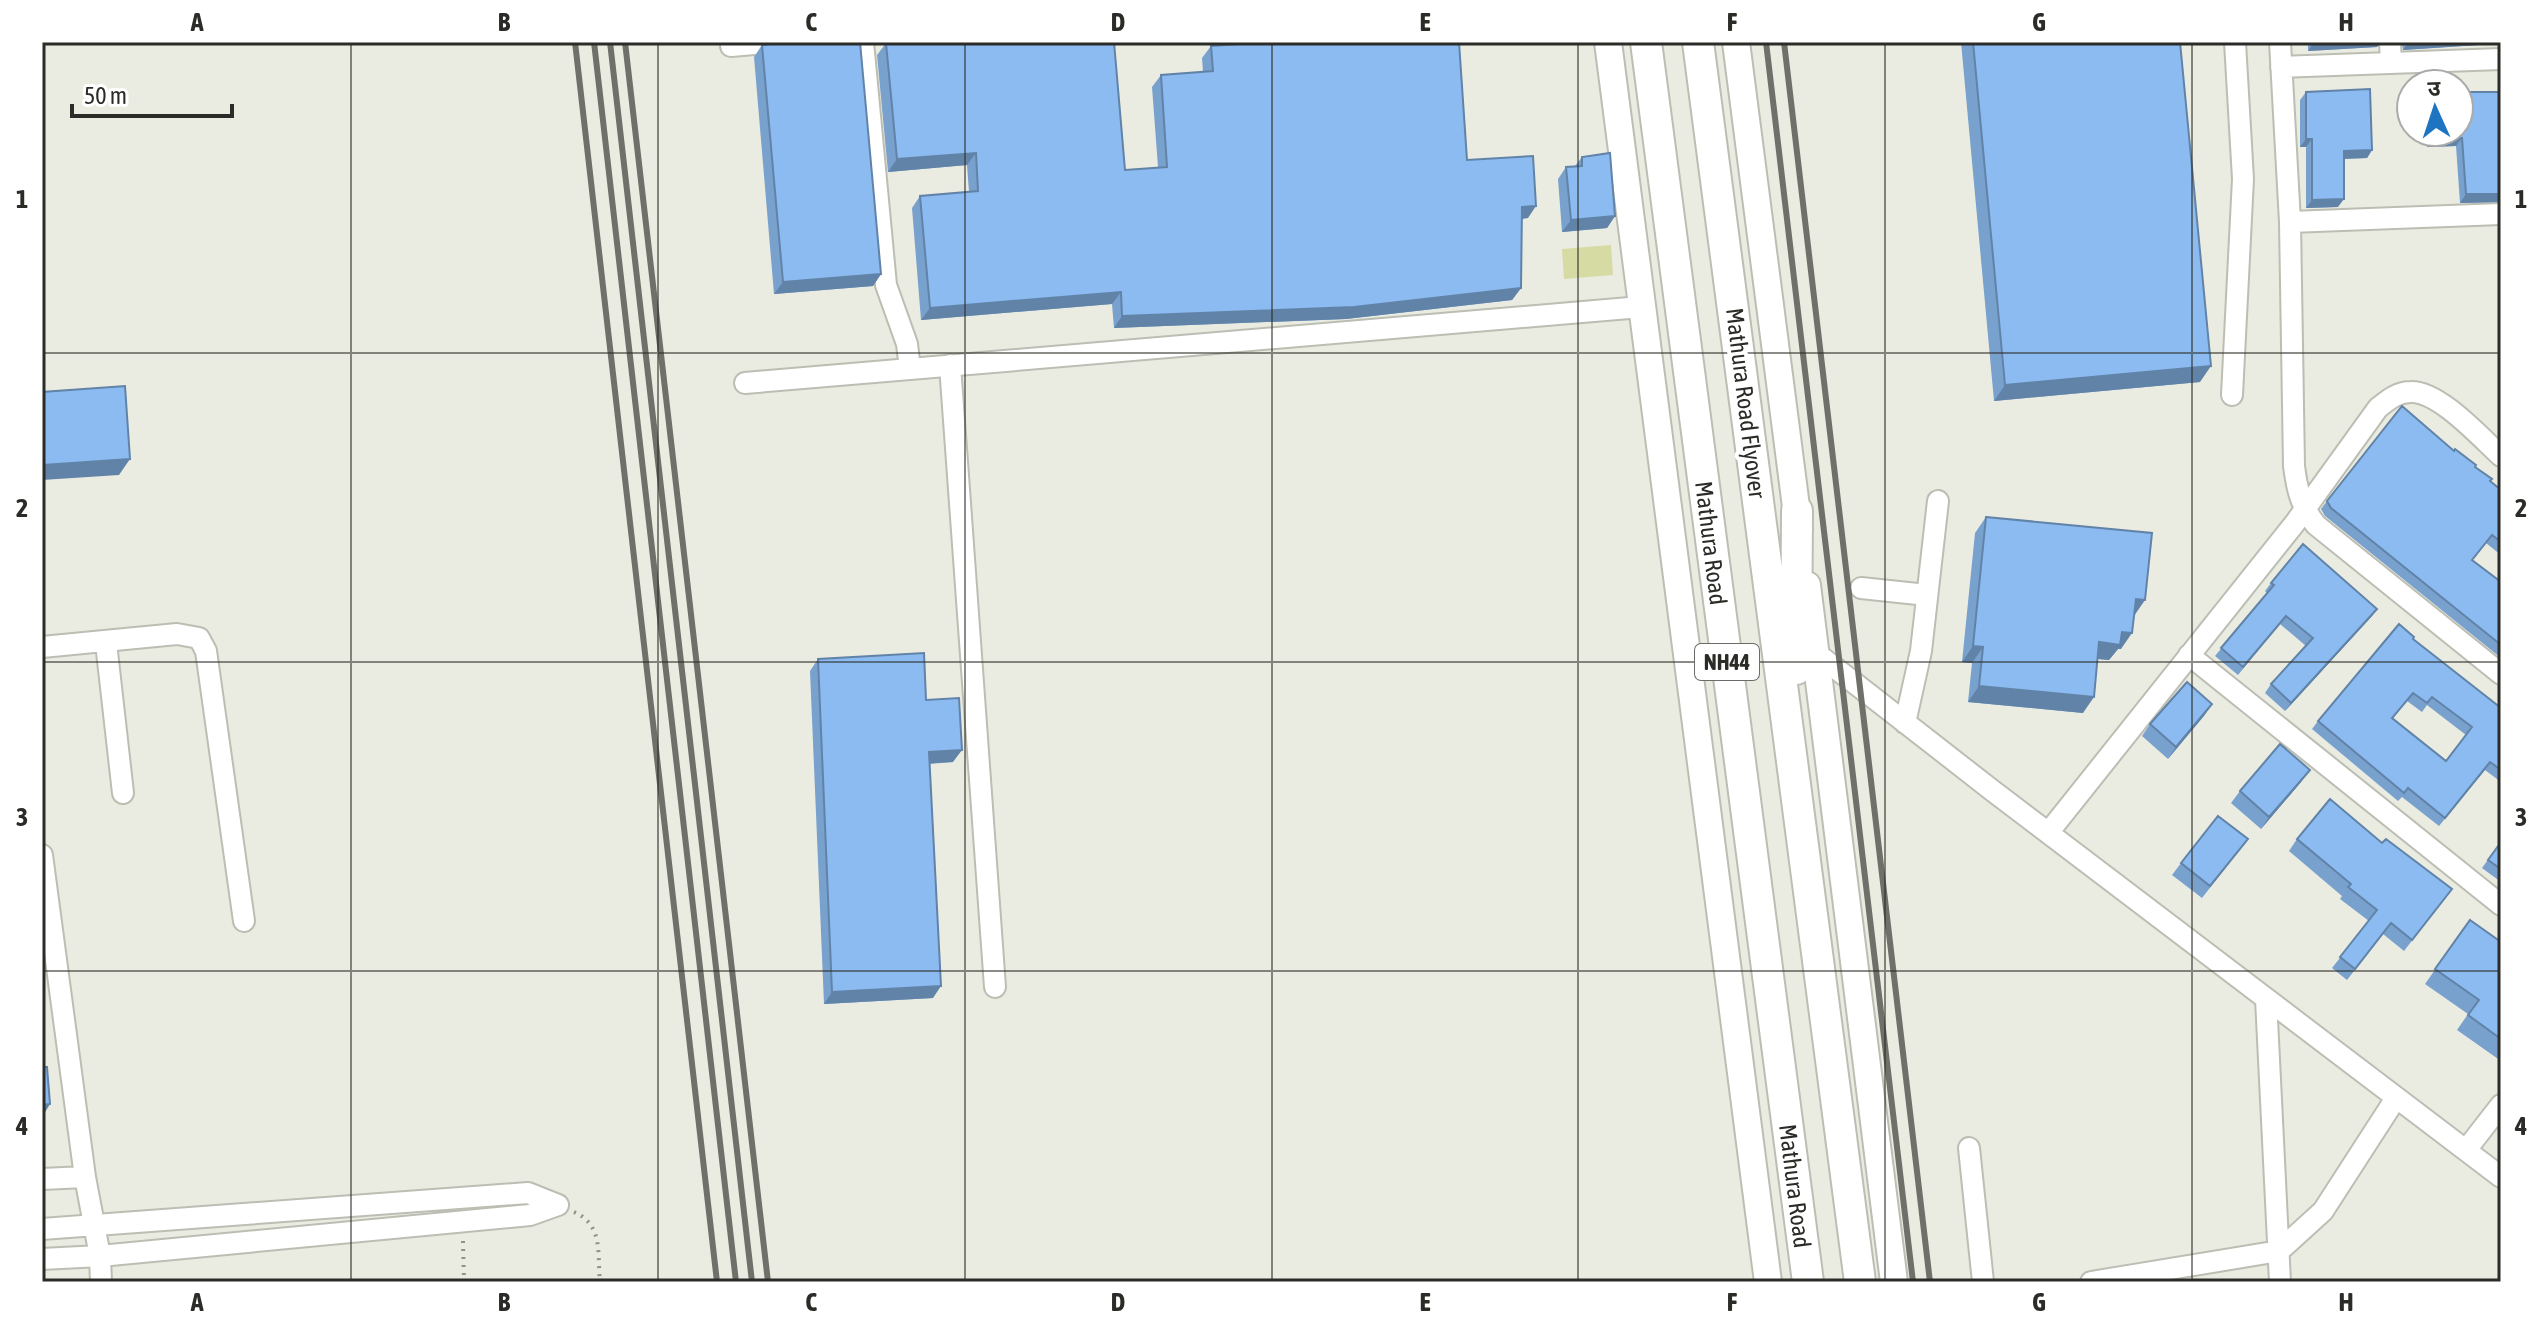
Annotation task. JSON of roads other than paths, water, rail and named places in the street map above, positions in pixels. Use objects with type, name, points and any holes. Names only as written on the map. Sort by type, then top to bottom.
[{"type":"highway","name":"Mathura Road","points":[[1646,42],[1808,1282]]},
{"type":"highway","name":"Mathura Road Flyover","points":[[1698,42],[1793,764]]},
{"type":"highway","points":[[1793,764],[1797,511]]},
{"type":"highway","name":"NH44","points":[[1793,764],[1860,1282]]},
{"type":"main road","points":[[1608,42],[1768,1282]]},
{"type":"main road","points":[[1736,42],[1894,1282]]},
{"type":"street","points":[[731,46],[779,42]]},
{"type":"street","points":[[863,42],[886,285],[907,344],[910,369]]},
{"type":"street","points":[[2232,395],[2243,179],[2235,42]]},
{"type":"street","points":[[2280,42],[2290,222],[2297,489],[2304,509],[2316,525],[2501,674]]},
{"type":"street","points":[[2390,42],[2391,63]]},
{"type":"street","points":[[2281,67],[2501,59]]},
{"type":"street","points":[[2290,222],[2501,214]]},
{"type":"street","points":[[745,383],[1641,307]]},
{"type":"street","points":[[950,365],[995,987]]},
{"type":"street","points":[[2048,833],[2304,509],[2378,408],[2394,396],[2412,392],[2429,396],[2501,456]]},
{"type":"street","points":[[1905,723],[1921,651],[1938,501]]},
{"type":"street","points":[[1861,588],[1927,595]]},
{"type":"street","points":[[42,647],[177,634],[199,638],[206,651],[244,921]]},
{"type":"street","points":[[106,643],[123,793]]},
{"type":"street","points":[[1816,653],[2501,1177]]},
{"type":"street","points":[[2189,655],[2501,905]]},
{"type":"street","points":[[42,855],[85,1177],[100,1256],[101,1282]]},
{"type":"street","points":[[2266,999],[2280,1282]]},
{"type":"street","points":[[2091,1282],[2279,1251],[2323,1211],[2396,1098]]},
{"type":"street","points":[[2466,1150],[2501,1105]]},
{"type":"street","points":[[1969,1148],[1983,1282]]},
{"type":"street","points":[[42,1179],[85,1177]]},
{"type":"street","points":[[42,1229],[528,1193],[558,1205],[530,1215],[42,1259]]},
{"type":"railway","points":[[575,42],[717,1282]]},
{"type":"railway","points":[[594,42],[736,1282]]},
{"type":"railway","points":[[610,42],[752,1282]]},
{"type":"railway","points":[[625,42],[768,1282]]},
{"type":"railway","points":[[1766,42],[1913,1282]]},
{"type":"railway","points":[[1784,42],[1930,1282]]}]
